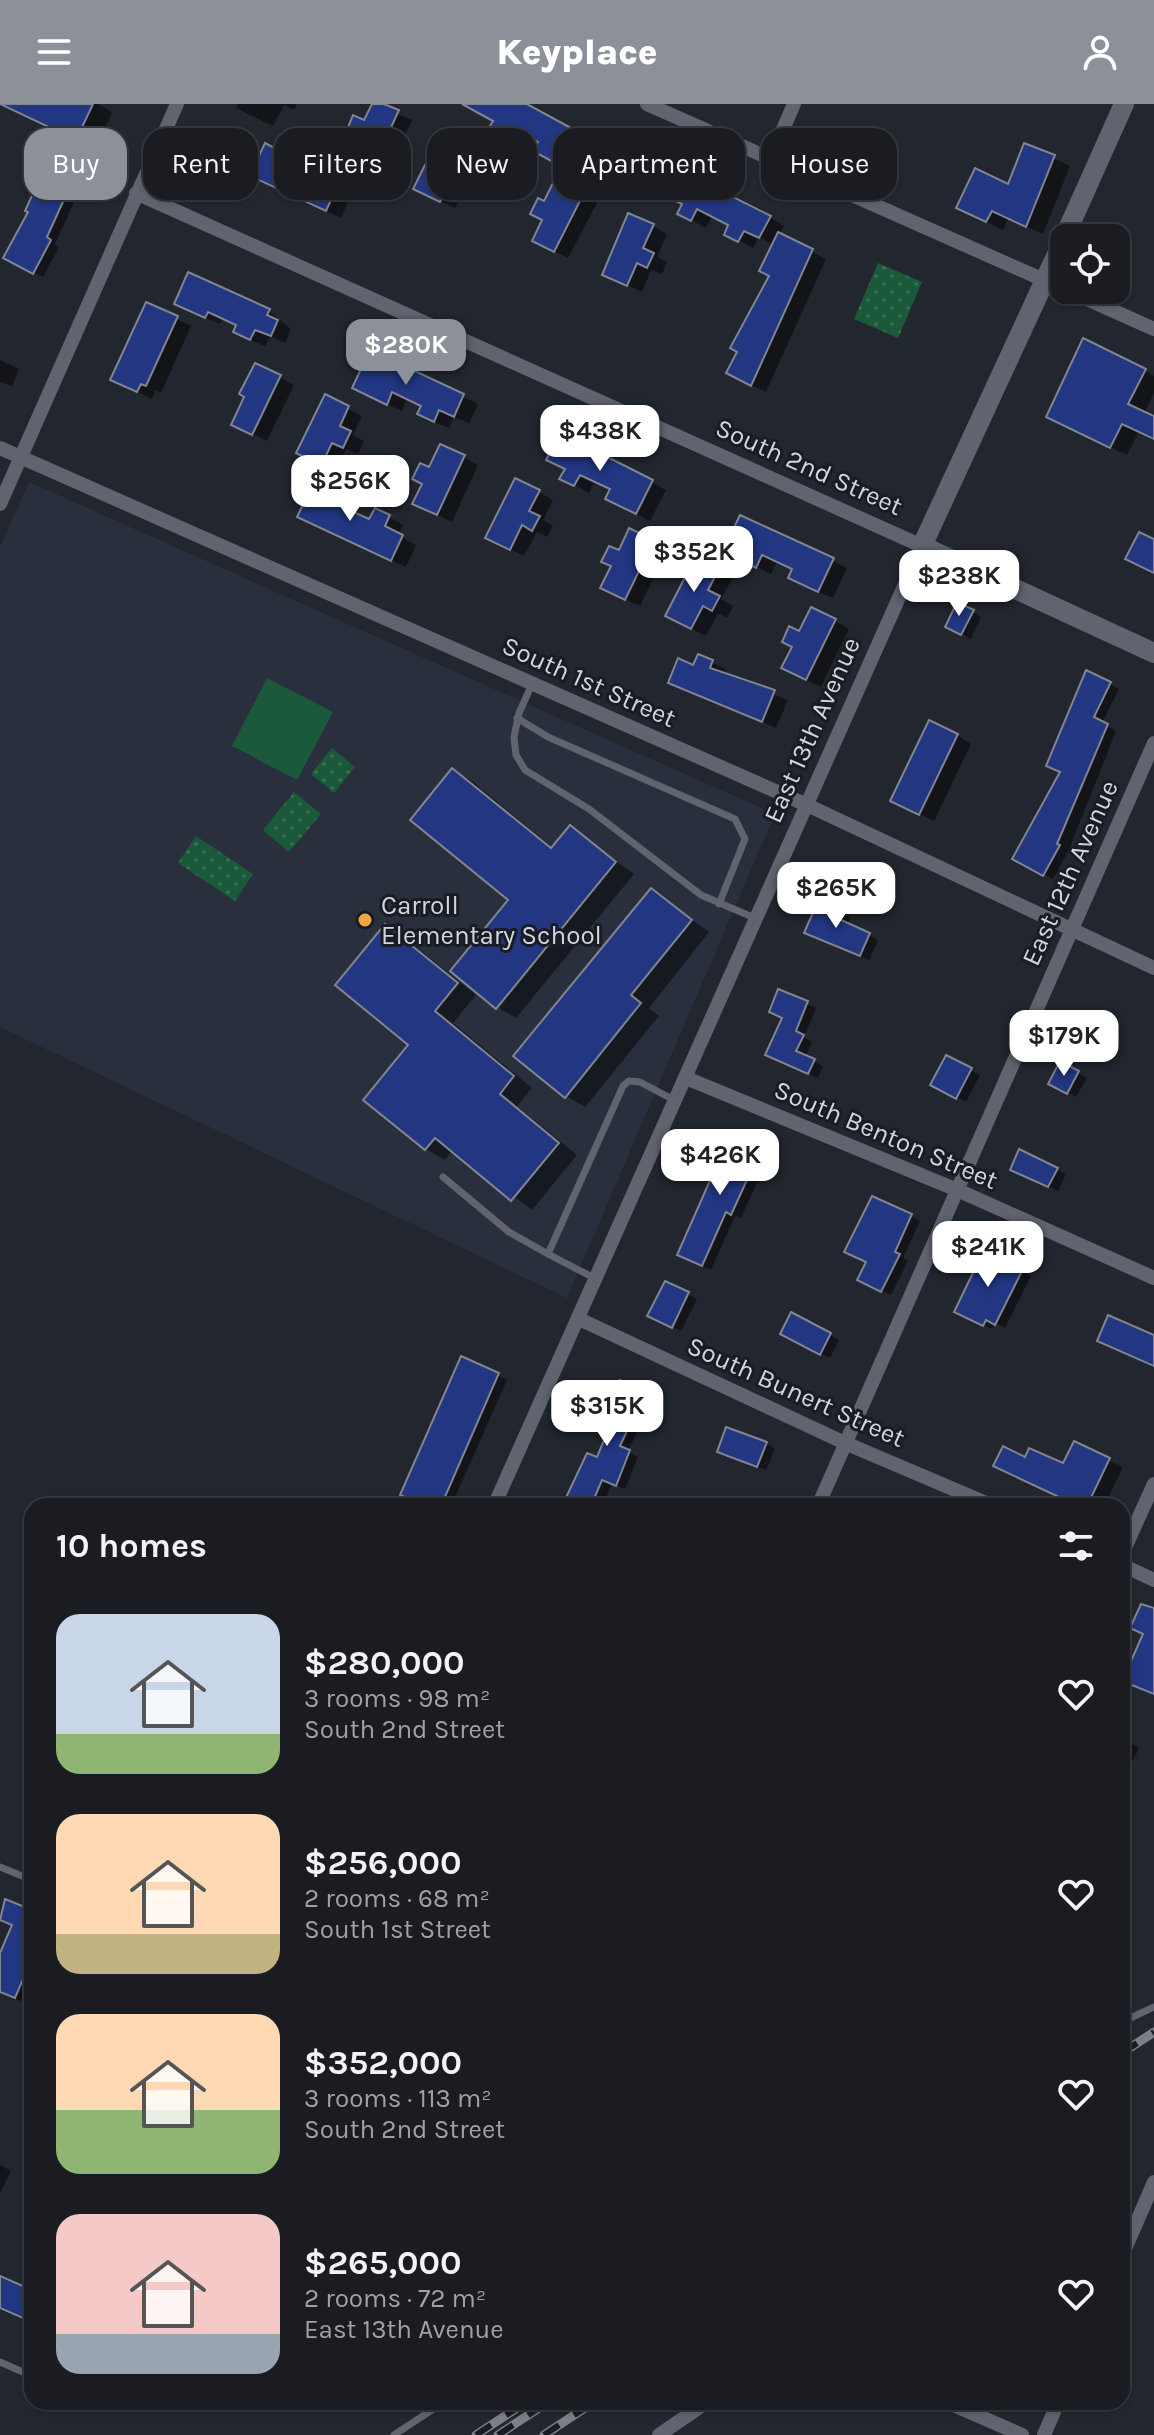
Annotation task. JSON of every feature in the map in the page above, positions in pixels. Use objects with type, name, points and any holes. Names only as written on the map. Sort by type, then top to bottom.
[{"type":"street","points":[[0,504],[177,104]]},
{"type":"street","points":[[647,104],[761,153]]},
{"type":"street","points":[[784,128],[794,104]]},
{"type":"street","name":"East 13th Avenue","points":[[1070,224],[1124,104]]},
{"type":"street","name":"South 2nd Street","points":[[136,193],[1154,653]]},
{"type":"street","points":[[867,200],[1050,282]]},
{"type":"street","name":"East 13th Avenue","points":[[498,1498],[922,546],[1050,303]]},
{"type":"street","points":[[1099,304],[1154,329]]},
{"type":"street","name":"South 1st Street","points":[[0,448],[807,805],[1154,968]]},
{"type":"street","name":"East 12th Avenue","points":[[821,1498],[1154,743]]},
{"type":"street","name":"South Benton Street","points":[[686,1078],[955,1189],[1154,1278]]},
{"type":"street","name":"South Bunert Street","points":[[579,1319],[845,1443],[974,1498]]},
{"type":"street","points":[[1130,1536],[1154,1484]]},
{"type":"street","points":[[1130,1569],[1154,1580]]},
{"type":"street","points":[[1130,2238],[1154,2182]]},
{"type":"street","points":[[659,2435],[695,2410]]},
{"type":"street","points":[[965,2410],[1022,2435]]},
{"type":"street","points":[[1044,2435],[1055,2410]]},
{"type":"lane","points":[[533,683],[517,718],[514,747],[525,770],[589,809],[701,895],[757,919]]},
{"type":"lane","points":[[517,718],[548,737],[735,819],[745,839],[719,904]]},
{"type":"lane","points":[[548,1254],[623,1086],[629,1081],[640,1082],[676,1101]]},
{"type":"lane","points":[[443,1177],[509,1232],[597,1279]]},
{"type":"lane","points":[[0,1867],[24,1877]]},
{"type":"lane","points":[[1130,2018],[1154,2007]]},
{"type":"lane","points":[[0,2362],[24,2372]]},
{"type":"lane","points":[[394,2435],[432,2410]]},
{"type":"shaded area","name":"Carroll Elementary School","points":[[29,482],[775,814],[567,1298],[0,1027],[0,547]]},
{"type":"green space","points":[[878,263],[922,282],[898,338],[854,319]]},
{"type":"green space","points":[[267,678],[333,712],[297,780],[232,746]]},
{"type":"green space","points":[[332,748],[355,767],[334,793],[311,774]]},
{"type":"green space","points":[[294,792],[321,814],[289,852],[263,830]]},
{"type":"green space","points":[[196,836],[253,874],[235,901],[178,863]]},
{"type":"building","points":[[0,104],[93,104],[82,128],[51,128]]},
{"type":"building","points":[[372,104],[384,104],[399,110],[391,128],[348,128],[353,115],[364,120]]},
{"type":"building","points":[[462,104],[527,104],[571,128],[553,128],[553,162],[537,153],[537,128],[489,128],[493,121]]},
{"type":"building","points":[[265,143],[274,148],[274,187],[258,180],[259,156]]},
{"type":"building","points":[[1024,143],[1055,155],[1026,227],[992,211],[986,222],[956,208],[975,168],[1008,184]]},
{"type":"building","points":[[427,161],[427,196],[413,189]]},
{"type":"building","points":[[553,183],[553,200],[580,200],[554,252],[532,241],[542,220],[530,214],[538,198],[544,201]]},
{"type":"building","points":[[30,200],[64,200],[47,237],[51,240],[33,274],[3,258],[28,212],[25,211]]},
{"type":"building","points":[[302,200],[331,200],[326,211]]},
{"type":"building","points":[[674,200],[739,200],[771,216],[759,238],[744,231],[738,242],[724,235],[728,225],[697,209],[691,221],[677,214],[682,204]]},
{"type":"building","points":[[628,213],[654,224],[643,248],[654,253],[647,268],[637,263],[627,286],[602,275]]},
{"type":"building","points":[[778,232],[813,249],[751,386],[726,373],[737,352],[730,348],[769,276],[759,271]]},
{"type":"building","points":[[188,272],[270,309],[267,315],[278,320],[271,336],[255,330],[250,340],[233,332],[236,325],[208,312],[205,318],[174,304]]},
{"type":"building","points":[[146,302],[178,316],[146,386],[141,384],[137,392],[110,380]]},
{"type":"building","points":[[1083,338],[1146,369],[1128,404],[1154,416],[1154,439],[1122,424],[1110,448],[1046,417]]},
{"type":"building","points":[[370,350],[464,394],[454,417],[439,410],[434,422],[417,414],[421,406],[392,392],[387,405],[352,388]]},
{"type":"building","points":[[255,363],[281,375],[252,435],[231,425],[244,397],[239,394]]},
{"type":"building","points":[[325,394],[349,406],[340,426],[351,431],[343,448],[332,443],[321,466],[296,453]]},
{"type":"building","points":[[560,433],[653,480],[636,514],[605,499],[610,489],[580,475],[574,486],[559,479],[565,469],[546,460]]},
{"type":"building","points":[[440,444],[465,455],[437,515],[412,504],[422,484],[412,479],[420,463],[429,467]]},
{"type":"building","points":[[515,478],[540,490],[529,511],[540,516],[532,531],[522,525],[510,550],[485,538]]},
{"type":"building","points":[[313,484],[342,497],[338,505],[369,519],[375,508],[390,515],[385,526],[403,535],[391,561],[297,517]]},
{"type":"building","points":[[740,515],[834,558],[818,592],[788,578],[792,569],[762,555],[756,568],[741,561],[747,548],[728,540]]},
{"type":"building","points":[[629,528],[654,540],[625,600],[600,588],[611,566],[601,562],[609,546],[619,550]]},
{"type":"building","points":[[1139,532],[1154,539],[1154,573],[1125,559]]},
{"type":"building","points":[[696,556],[719,569],[708,590],[720,596],[712,611],[703,606],[691,629],[665,616]]},
{"type":"building","points":[[957,602],[974,610],[961,635],[945,627]]},
{"type":"building","points":[[811,607],[836,619],[806,680],[781,668],[792,647],[782,642],[789,626],[799,631]]},
{"type":"building","points":[[698,654],[713,660],[710,668],[775,690],[762,722],[668,683],[678,658],[693,665]]},
{"type":"building","points":[[1086,670],[1111,682],[1094,717],[1108,724],[1057,844],[1060,845],[1043,876],[1012,859],[1060,772],[1046,766]]},
{"type":"building","points":[[929,720],[958,734],[919,815],[890,801]]},
{"type":"building","points":[[452,768],[551,848],[570,825],[616,862],[496,1009],[450,971],[508,900],[410,820]]},
{"type":"building","points":[[651,888],[692,920],[631,995],[641,1003],[565,1098],[513,1056]]},
{"type":"building","points":[[818,901],[842,911],[839,919],[870,933],[860,956],[804,933]]},
{"type":"building","points":[[385,924],[458,983],[435,1011],[514,1076],[500,1094],[559,1143],[511,1201],[435,1138],[425,1150],[363,1100],[408,1045],[335,985]]},
{"type":"building","points":[[778,989],[808,1001],[796,1031],[804,1035],[796,1051],[815,1059],[808,1074],[765,1055],[782,1018],[769,1012]]},
{"type":"building","points":[[946,1055],[972,1068],[956,1099],[930,1085]]},
{"type":"building","points":[[1060,1061],[1079,1071],[1067,1094],[1048,1084]]},
{"type":"building","points":[[731,1133],[762,1147],[731,1215],[726,1212],[702,1266],[677,1255]]},
{"type":"building","points":[[1019,1149],[1058,1168],[1048,1187],[1010,1170]]},
{"type":"building","points":[[872,1196],[912,1214],[895,1252],[900,1254],[881,1292],[857,1280],[866,1262],[844,1252]]},
{"type":"building","points":[[984,1250],[1023,1269],[995,1325],[986,1320],[983,1326],[954,1312]]},
{"type":"building","points":[[665,1281],[689,1292],[672,1328],[647,1316]]},
{"type":"building","points":[[791,1312],[831,1333],[820,1355],[780,1334]]},
{"type":"building","points":[[1108,1315],[1154,1335],[1154,1366],[1097,1341]]},
{"type":"building","points":[[461,1356],[499,1373],[444,1498],[407,1498],[400,1495]]},
{"type":"building","points":[[620,1380],[645,1392],[620,1446],[630,1450],[616,1486],[602,1480],[594,1498],[566,1498],[587,1453],[597,1457],[608,1431],[598,1426]]},
{"type":"building","points":[[726,1427],[767,1442],[757,1467],[717,1452]]},
{"type":"building","points":[[1074,1441],[1110,1458],[1091,1498],[1061,1498],[993,1466],[1003,1446],[1025,1457],[1029,1448],[1063,1463]]},
{"type":"building","points":[[1141,1604],[1154,1608],[1154,1694],[1130,1684],[1130,1661],[1143,1634],[1130,1628]]},
{"type":"building","points":[[5,1899],[24,1907],[24,1977],[15,1998],[0,1992],[0,1953],[12,1925],[0,1920]]},
{"type":"building","points":[[0,2276],[24,2286],[24,2318],[0,2308]]},
{"type":"railway","points":[[1130,2048],[1154,2032]]},
{"type":"railway","points":[[476,2435],[514,2410]]},
{"type":"railway","points":[[498,2435],[536,2410]]},
{"type":"railway","points":[[544,2435],[582,2410]]},
{"type":"place","name":"Carroll Elementary School","points":[[365,920]]}]
